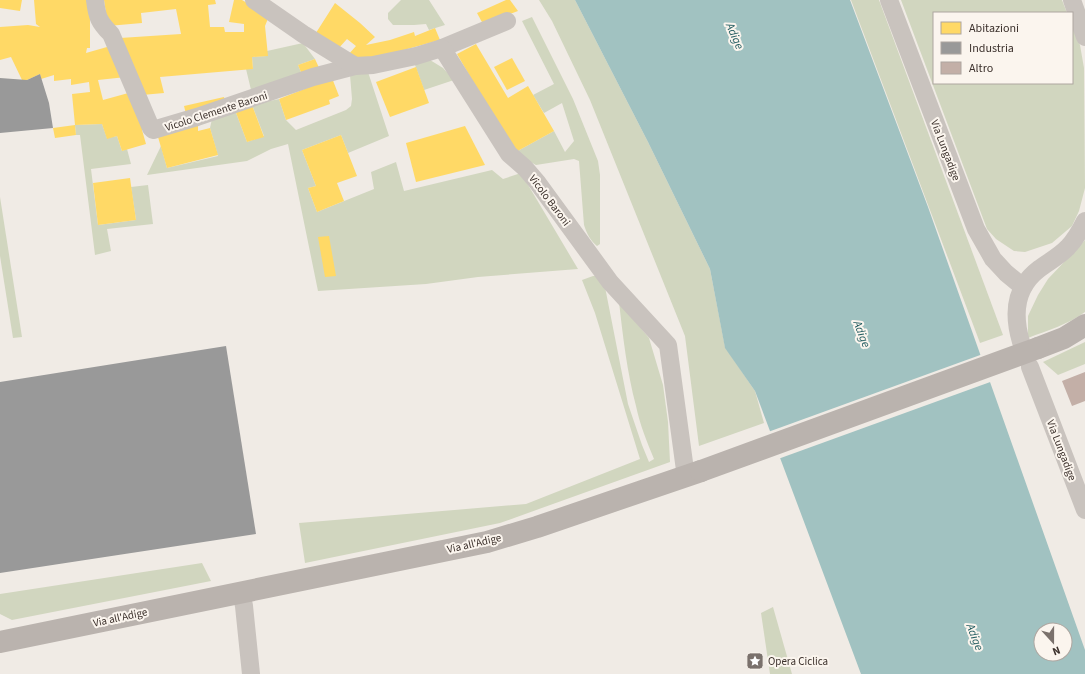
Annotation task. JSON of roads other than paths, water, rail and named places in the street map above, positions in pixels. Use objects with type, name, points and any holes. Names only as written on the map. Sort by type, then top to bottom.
[{"type":"street","name":"Vicolo Clemente Baroni","points":[[95,0],[97,16],[102,25],[111,34],[153,130],[164,128],[324,74],[355,66],[373,65],[393,61],[442,48],[507,21]]},
{"type":"street","points":[[254,0],[303,34],[355,66]]},
{"type":"street","name":"Via Lungadige","points":[[889,0],[976,230],[993,258],[1006,273],[1023,287],[1016,311],[1017,327],[1030,353],[1085,510]]},
{"type":"street","points":[[1072,0],[1085,37]]},
{"type":"street","points":[[303,34],[311,43],[319,57],[324,74]]},
{"type":"street","name":"Vicolo Baroni","points":[[442,48],[509,154],[525,168],[537,182],[610,282],[668,345],[685,470],[694,474]]},
{"type":"street","points":[[1023,287],[1037,271],[1068,247],[1085,221]]},
{"type":"street","name":"Via all'Adige","points":[[0,642],[487,542],[537,527],[694,474],[1030,353],[1064,338],[1085,325]]},
{"type":"street","points":[[241,592],[244,606],[251,674]]},
{"type":"water","name":"Adige","points":[[575,0],[850,0],[928,207],[1085,650],[1085,674],[861,674],[755,391],[725,348],[710,269],[648,142]]},
{"type":"place","name":"Opera Ciclica","points":[[755,661]]}]
